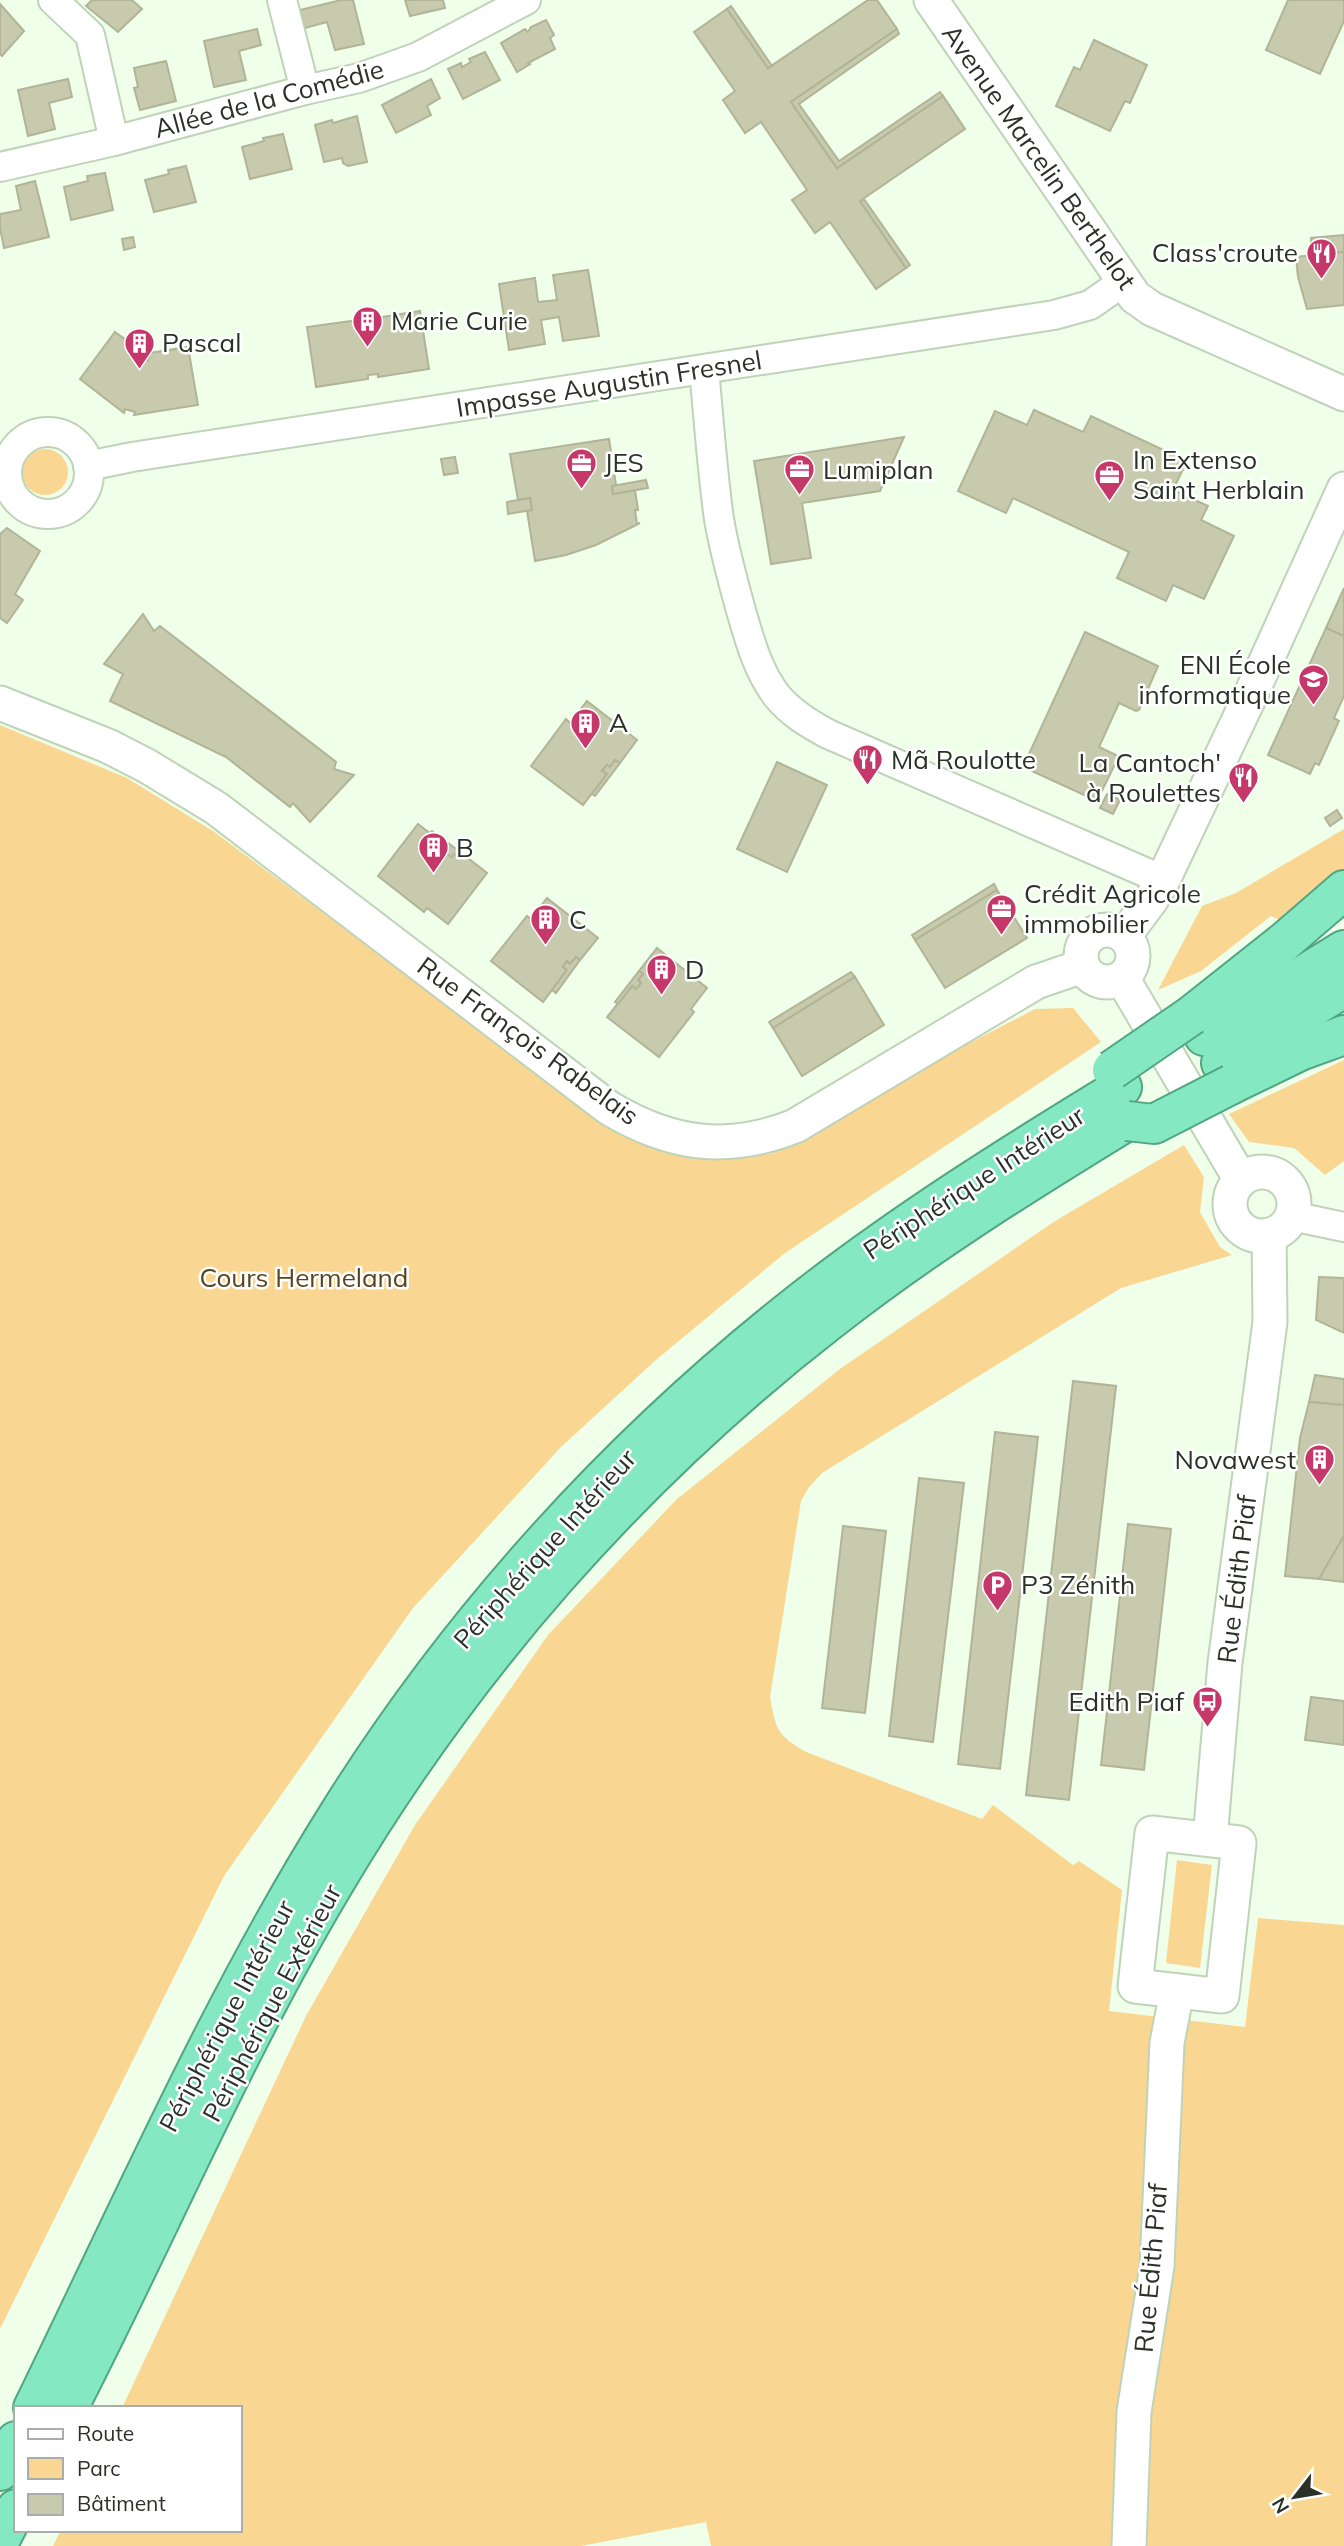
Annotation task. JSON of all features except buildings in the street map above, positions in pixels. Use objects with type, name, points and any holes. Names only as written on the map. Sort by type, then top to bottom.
[{"type":"highway","points":[[1120,1093],[1154,1124],[1212,1049],[1284,942],[1344,890]]},
{"type":"highway","name":"Périphérique Intérieur","points":[[34,2406],[223,2017],[339,1814],[440,1668],[566,1518],[682,1404],[763,1332],[896,1231],[988,1170],[1120,1093],[1212,1049],[1344,950]]},
{"type":"highway","points":[[1212,1049],[1344,988]]},
{"type":"highway","points":[[1212,1049],[1300,1051],[1344,1035]]},
{"type":"highway","name":"Périphérique Extérieur","points":[[69,2406],[256,2026],[322,1904],[436,1726],[507,1634],[612,1516],[753,1382],[829,1320],[912,1259],[990,1207],[1120,1093]]},
{"type":"highway","points":[[0,2471],[14,2445]]},
{"type":"highway","points":[[0,2540],[14,2513]]},
{"type":"street","points":[[52,0],[90,34],[114,141]]},
{"type":"street","points":[[282,0],[305,90]]},
{"type":"street","name":"Allée de la Comédie","points":[[0,167],[114,141],[359,78],[418,57],[489,9],[526,0]]},
{"type":"street","name":"Avenue Marcelin Berthelot","points":[[931,0],[1135,297],[1152,309],[1344,394]]},
{"type":"street","name":"Impasse Augustin Fresnel","points":[[88,467],[132,457],[1063,313],[1090,305],[1123,282]]},
{"type":"street","points":[[704,370],[715,488],[729,566],[751,647],[777,696],[805,722],[828,734],[1163,880]]},
{"type":"street","points":[[1124,936],[1163,880],[1344,489]]},
{"type":"street","name":"Rue François Rabelais","points":[[0,703],[108,746],[158,772],[216,808],[609,1108],[635,1123],[670,1137],[707,1143],[731,1143],[776,1134],[811,1119],[1027,987],[1083,966]]},
{"type":"street","points":[[1108,930],[1124,936],[1133,949],[1132,965],[1122,978],[1115,981],[1093,978],[1083,966],[1082,949],[1092,936],[1108,930]]},
{"type":"street","points":[[1122,978],[1241,1180]]},
{"type":"street","points":[[1280,1225],[1294,1205],[1288,1185],[1280,1177],[1270,1173],[1260,1172],[1241,1180],[1231,1198],[1234,1218],[1249,1232],[1280,1225],[1344,1227]]},
{"type":"street","name":"Rue Édith Piaf","points":[[1210,1839],[1225,1663],[1270,1322],[1280,1225]]},
{"type":"street","points":[[1152,1833],[1239,1843],[1222,1996],[1177,1991],[1135,1986],[1152,1833]]},
{"type":"street","name":"Rue Édith Piaf","points":[[1129,2546],[1134,2412],[1157,2266],[1167,2043],[1177,1991]]},
{"type":"green space","points":[[45,449],[61,456],[68,472],[61,488],[45,495],[29,488],[22,472],[29,456]]},
{"type":"green space","name":"Cours Hermeland","points":[[0,725],[127,778],[213,831],[557,1086],[691,1154],[771,1154],[916,1071],[1035,1009],[1073,1008],[1101,1042],[785,1253],[657,1359],[561,1447],[413,1608],[224,1876],[0,2329]]},
{"type":"green space","points":[[1344,829],[1344,919],[1314,938],[1271,916],[1201,971],[1158,990],[1202,906],[1236,893]]},
{"type":"green space","points":[[1344,1060],[1344,1161],[1325,1175],[1294,1148],[1249,1142],[1229,1114]]},
{"type":"green space","points":[[1184,1145],[1204,1177],[1200,1212],[1220,1247],[1232,1255],[1121,1288],[822,1473],[801,1501],[770,1697],[774,1717],[783,1736],[806,1752],[982,1819],[993,1805],[1073,1865],[1079,1861],[1122,1890],[1109,2011],[1245,2027],[1258,1918],[1344,1925],[1344,2546],[711,2546],[706,2522],[581,2546],[53,2546],[60,2532],[242,2532],[242,2406],[123,2406],[306,2016],[415,1825],[548,1635],[677,1499],[840,1369],[1055,1221]]},
{"type":"green space","points":[[1177,1860],[1212,1865],[1200,1968],[1166,1963]]},
{"type":"place","name":"Class'croute","points":[[1321,280]]},
{"type":"place","name":"Marie Curie","points":[[368,348]]},
{"type":"place","name":"Pascal","points":[[139,370]]},
{"type":"place","name":"JES","points":[[581,490]]},
{"type":"place","name":"Lumiplan","points":[[800,497]]},
{"type":"place","name":"In Extenso Saint Herblain","points":[[1110,502]]},
{"type":"place","name":"ENI École informatique","points":[[1314,707]]},
{"type":"place","name":"A","points":[[586,750]]},
{"type":"place","name":"Mã Roulotte","points":[[868,787]]},
{"type":"place","name":"La Cantoch' à Roulettes","points":[[1244,805]]},
{"type":"place","name":"B","points":[[433,875]]},
{"type":"place","name":"Crédit Agricole immobilier","points":[[1001,936]]},
{"type":"place","name":"C","points":[[546,947]]},
{"type":"place","name":"D","points":[[662,997]]},
{"type":"place","name":"Novawest","points":[[1319,1487]]},
{"type":"place","name":"P3 Zénith","points":[[998,1612]]},
{"type":"place","name":"Edith Piaf","points":[[1207,1729]]}]
